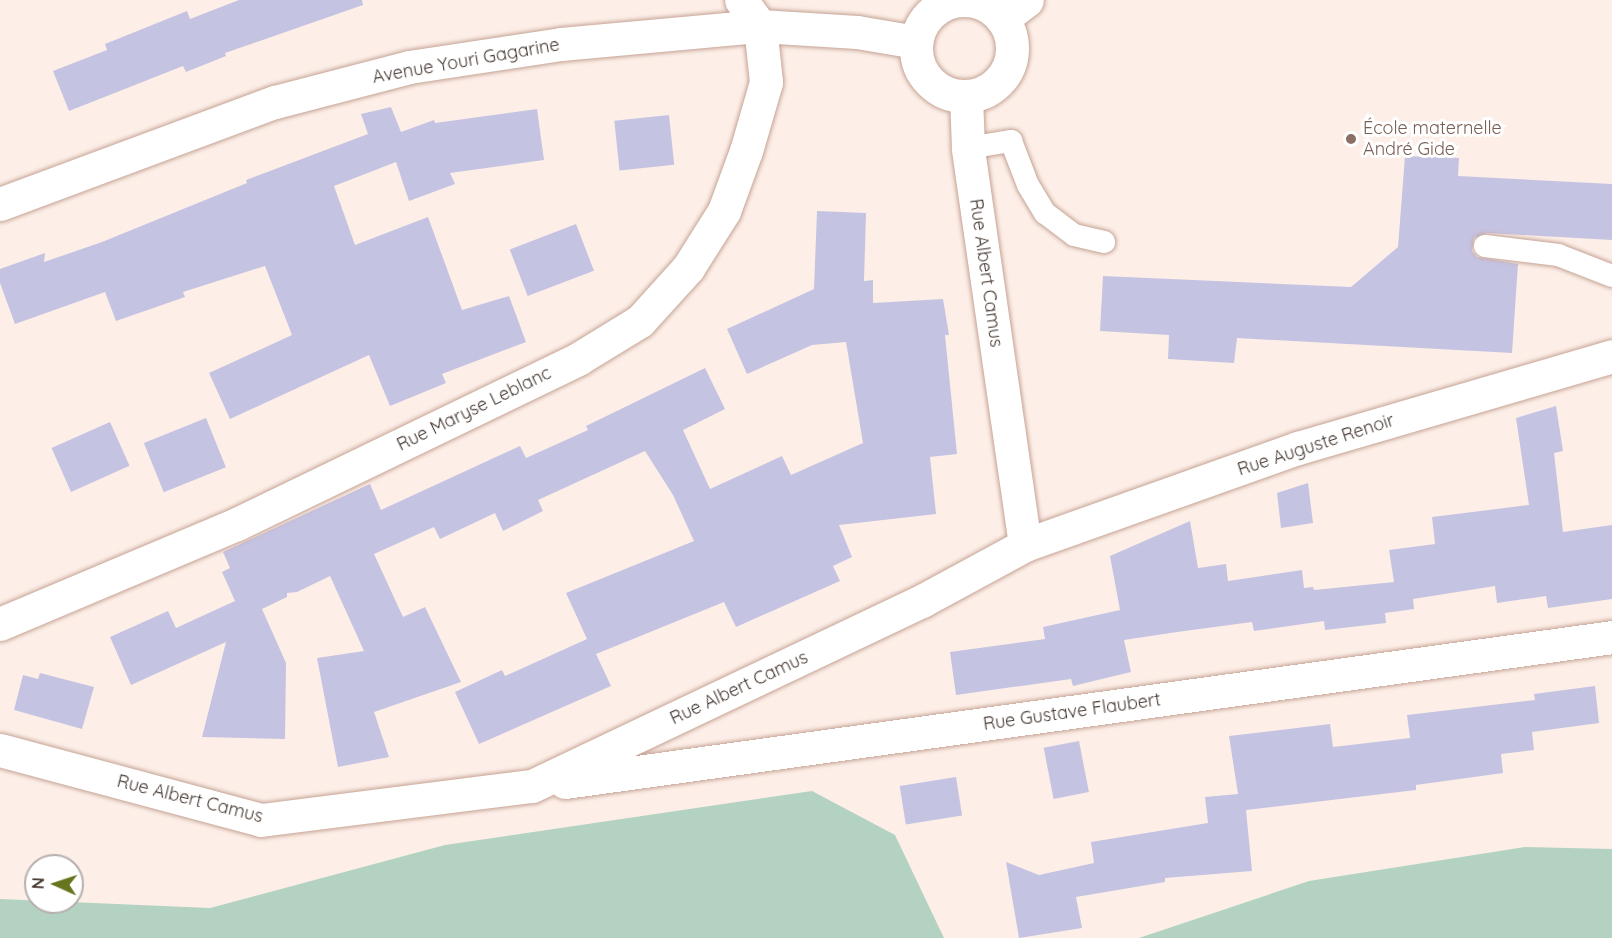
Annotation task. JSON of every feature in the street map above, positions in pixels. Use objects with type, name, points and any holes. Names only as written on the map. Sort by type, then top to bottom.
[{"type":"street","points":[[741,0],[760,26]]},
{"type":"street","points":[[951,2],[979,3],[992,9],[1015,9],[1008,69],[991,88],[966,97],[940,90],[929,81],[921,70],[916,42],[928,17],[951,2]]},
{"type":"street","name":"Avenue Youri Gagarine","points":[[0,204],[275,102],[409,67],[561,44],[760,26],[857,32],[916,42]]},
{"type":"street","name":"Rue Maryse Leblanc","points":[[0,624],[247,519],[579,358],[640,321],[688,268],[724,211],[746,151],[766,82],[760,26]]},
{"type":"street","name":"Rue Albert Camus","points":[[0,750],[261,820],[532,786],[922,601],[1025,545],[968,148],[966,97]]},
{"type":"street","name":"Rue Auguste Renoir","points":[[1025,545],[1298,448],[1612,356]]},
{"type":"street","name":"Rue Gustave Flaubert","points":[[532,786],[1612,637]]},
{"type":"lane","points":[[968,148],[1011,141],[1028,185],[1045,213],[1074,235],[1104,242]]},
{"type":"lane","points":[[1485,246],[1558,255],[1612,276]]},
{"type":"green space","points":[[812,791],[895,835],[944,938],[0,938],[0,899],[24,900],[24,914],[84,914],[84,903],[210,908],[445,845]]},
{"type":"green space","points":[[1525,847],[1612,849],[1612,938],[1139,938],[1309,881]]},
{"type":"building","points":[[239,0],[362,0],[363,5],[225,53],[226,56],[186,72],[183,66],[69,111],[53,71],[107,50],[105,44],[187,11],[190,19]]},
{"type":"building","points":[[391,107],[401,132],[434,120],[435,123],[537,109],[544,160],[450,173],[455,184],[409,201],[396,162],[334,186],[355,245],[428,217],[462,310],[509,296],[526,342],[442,374],[446,383],[390,406],[369,355],[230,419],[209,373],[292,335],[265,266],[183,292],[185,297],[116,321],[105,292],[15,324],[0,283],[0,269],[45,253],[44,262],[102,242],[247,183],[246,180],[368,134],[361,114]]},
{"type":"building","points":[[669,115],[674,165],[620,170],[614,121]]},
{"type":"building","points":[[1405,156],[1459,158],[1458,176],[1612,184],[1612,240],[1487,233],[1474,238],[1472,251],[1477,257],[1518,264],[1512,353],[1237,338],[1234,363],[1168,359],[1169,335],[1100,331],[1103,276],[1351,287],[1398,247]]},
{"type":"building","points":[[817,211],[866,213],[864,281],[873,280],[873,303],[943,299],[949,335],[945,335],[957,454],[930,457],[936,514],[839,525],[852,557],[833,566],[840,581],[736,627],[724,602],[596,654],[611,686],[479,744],[455,692],[502,670],[505,676],[587,639],[566,593],[694,541],[673,495],[645,451],[538,500],[543,511],[503,531],[495,513],[440,539],[434,527],[374,554],[403,617],[425,607],[461,682],[374,712],[389,757],[338,767],[317,658],[364,651],[330,576],[297,592],[287,593],[287,597],[262,609],[286,663],[285,739],[202,737],[226,642],[131,685],[110,637],[168,611],[176,628],[235,601],[222,572],[230,568],[223,552],[370,484],[381,510],[520,446],[526,458],[588,430],[586,426],[705,368],[725,409],[683,430],[710,489],[782,456],[791,475],[863,443],[846,342],[812,345],[747,374],[727,329],[814,289]]},
{"type":"building","points":[[576,224],[594,271],[528,296],[510,249]]},
{"type":"building","points":[[1556,406],[1563,451],[1554,453],[1563,532],[1612,525],[1612,599],[1548,608],[1546,596],[1497,603],[1495,586],[1413,599],[1414,609],[1385,613],[1386,623],[1325,630],[1324,621],[1254,631],[1252,622],[1177,632],[1124,640],[1131,672],[1073,686],[1071,679],[956,695],[950,652],[1045,639],[1043,627],[1120,610],[1110,556],[1190,521],[1198,568],[1226,564],[1228,581],[1302,570],[1304,588],[1313,587],[1314,590],[1394,582],[1389,550],[1435,544],[1432,517],[1529,505],[1516,418]]},
{"type":"building","points":[[206,418],[226,467],[164,492],[144,443]]},
{"type":"building","points":[[110,422],[130,466],[71,492],[52,448]]},
{"type":"building","points":[[1308,483],[1313,523],[1281,528],[1277,493]]},
{"type":"building","points":[[40,673],[94,687],[82,729],[14,710],[23,675],[38,679]]},
{"type":"building","points":[[1595,686],[1599,723],[1532,732],[1534,750],[1501,754],[1503,773],[1416,785],[1416,790],[1246,810],[1252,871],[1165,878],[1165,882],[1076,897],[1082,928],[1019,938],[1006,862],[1039,875],[1094,863],[1091,842],[1208,823],[1205,797],[1238,794],[1229,736],[1330,724],[1333,747],[1410,738],[1407,715],[1535,700],[1534,694]]},
{"type":"building","points":[[1079,741],[1089,792],[1054,799],[1044,748]]},
{"type":"building","points":[[956,777],[962,816],[906,824],[900,786]]},
{"type":"place","name":"École maternelle André Gide","points":[[1351,139]]}]
